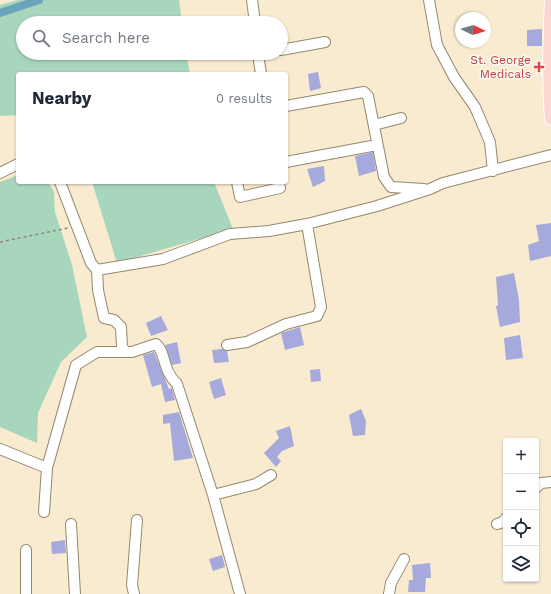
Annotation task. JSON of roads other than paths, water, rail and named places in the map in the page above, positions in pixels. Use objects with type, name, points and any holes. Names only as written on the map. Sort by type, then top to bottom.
[{"type":"main road","points":[[551,0],[549,22],[551,119]]},
{"type":"street","points":[[429,0],[437,44],[454,77],[475,107],[490,142],[494,171]]},
{"type":"street","points":[[255,16],[256,1]]},
{"type":"street","points":[[288,49],[325,42]]},
{"type":"street","points":[[260,60],[261,72]]},
{"type":"street","points":[[288,106],[364,92],[368,96],[384,177],[391,187],[430,189]]},
{"type":"street","points":[[374,125],[401,118]]},
{"type":"street","points":[[288,162],[377,145]]},
{"type":"street","points":[[97,270],[163,259],[230,234],[269,231],[307,224],[377,206],[430,189],[442,183],[494,171],[551,155]]},
{"type":"street","points":[[0,173],[16,165]]},
{"type":"street","points":[[61,184],[91,263],[97,270],[98,290],[104,318],[114,320],[121,327],[122,347],[125,351]]},
{"type":"street","points":[[237,184],[240,197],[280,188],[279,184]]},
{"type":"street","points":[[227,345],[247,342],[286,324],[317,316],[320,312],[321,307],[307,224]]},
{"type":"street","points":[[44,512],[47,468],[76,365],[97,352],[132,352],[151,344],[156,344],[160,347],[168,376],[177,384],[213,495],[240,594]]},
{"type":"street","points":[[0,449],[47,468]]},
{"type":"street","points":[[213,495],[256,484],[271,475]]},
{"type":"street","points":[[539,485],[541,483],[551,482]]},
{"type":"street","points":[[134,594],[132,584],[137,520]]},
{"type":"street","points":[[497,524],[503,522]]},
{"type":"street","points":[[71,524],[75,594]]},
{"type":"street","points":[[26,550],[26,594]]},
{"type":"street","points":[[389,594],[391,583],[404,558]]},
{"type":"waterway","points":[[0,13],[39,0]]},
{"type":"place","name":"St. George Medicals","points":[[539,67]]}]
